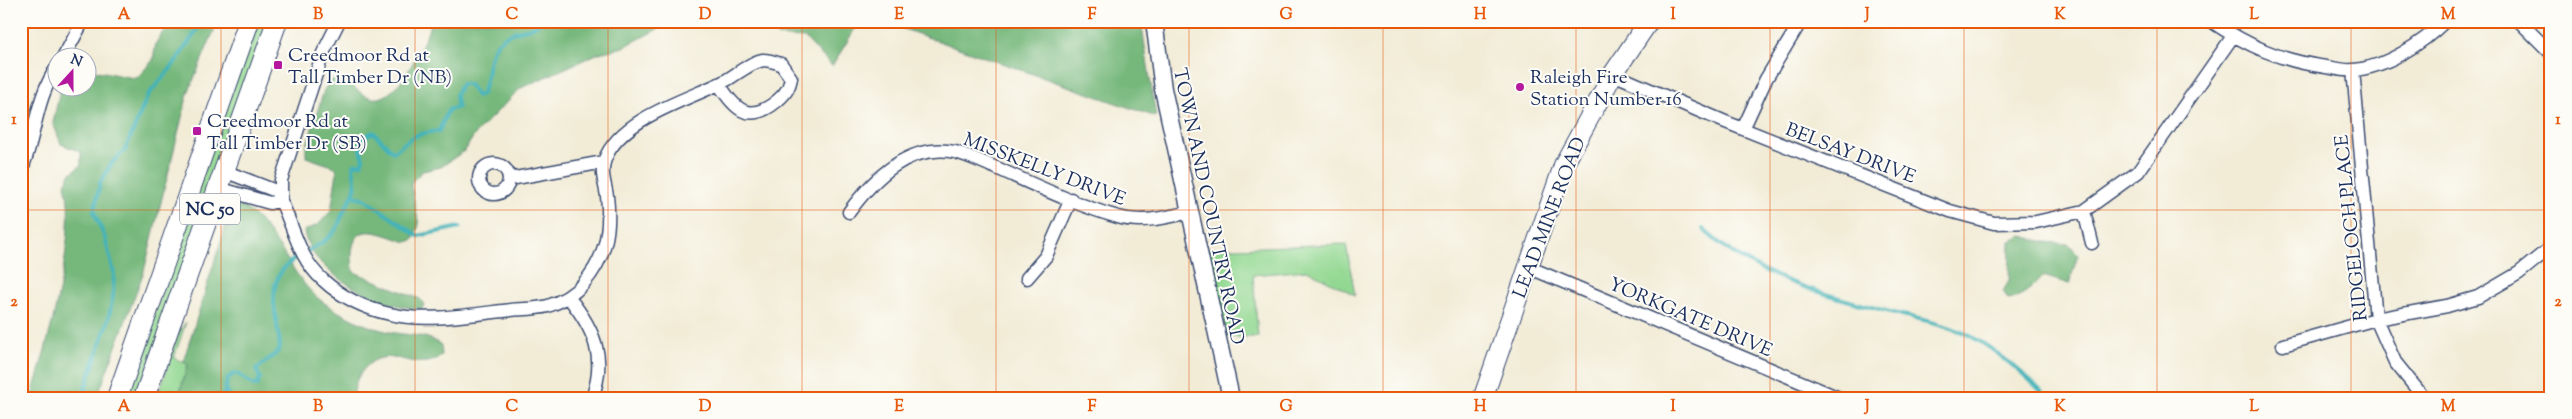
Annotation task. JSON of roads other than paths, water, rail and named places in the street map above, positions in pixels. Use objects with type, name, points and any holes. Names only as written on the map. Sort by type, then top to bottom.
[{"type":"main road","name":"NC 50","points":[[117,398],[249,21]]},
{"type":"main road","name":"NC 50","points":[[144,398],[277,21]]},
{"type":"main road","name":"LEAD MINE ROAD","points":[[1483,398],[1564,164],[1613,74],[1649,21]]},
{"type":"street","points":[[68,48],[83,21]]},
{"type":"street","points":[[281,200],[281,180],[323,53],[339,21]]},
{"type":"street","name":"TOWN AND COUNTRY ROAD","points":[[1154,21],[1163,89],[1231,398]]},
{"type":"street","points":[[1743,129],[1766,79],[1801,21]]},
{"type":"street","points":[[2211,21],[2233,36],[2276,57],[2353,70],[2383,62],[2425,41],[2445,21]]},
{"type":"street","points":[[2519,21],[2551,53]]},
{"type":"street","name":"BELSAY DRIVE","points":[[1613,74],[1743,129],[1950,211],[1994,223],[2036,222],[2084,211],[2138,172],[2158,146],[2233,36]]},
{"type":"street","points":[[221,180],[267,186],[276,191],[309,266],[335,291],[374,309],[391,315],[434,317],[547,306],[569,298],[584,283],[605,250],[609,234],[609,219],[602,175],[604,162],[616,143],[640,122],[719,84],[762,60],[781,64],[791,78],[790,87],[784,94],[766,110],[756,113],[744,112],[735,106],[719,84]]},
{"type":"street","name":"RIDGELOCH PLACE","points":[[2353,70],[2376,319],[2395,362],[2424,398]]},
{"type":"street","points":[[21,171],[31,145],[40,100],[48,85]]},
{"type":"street","name":"MISSKELLY DRIVE","points":[[848,212],[874,181],[892,168],[910,156],[939,150],[971,157],[1119,218],[1136,220],[1156,219],[1190,212]]},
{"type":"street","points":[[510,179],[604,162]]},
{"type":"street","points":[[221,180],[270,203],[281,200]]},
{"type":"street","points":[[1027,278],[1046,256],[1071,199]]},
{"type":"street","points":[[2084,211],[2092,243]]},
{"type":"street","points":[[2283,345],[2376,319],[2446,306],[2478,297],[2519,273],[2551,247]]},
{"type":"street","name":"YORKGATE DRIVE","points":[[1528,267],[1834,397]]},
{"type":"street","points":[[569,298],[587,322],[597,348],[597,380],[592,398]]},
{"type":"waterway","points":[[82,398],[108,321],[113,296],[114,273],[105,238],[94,212],[100,183],[111,164],[125,150],[148,95],[172,67],[203,21]]},
{"type":"waterway","points":[[223,398],[228,378],[235,373],[257,386],[260,377],[256,370],[279,350],[280,345],[274,304],[276,282],[286,266],[299,256],[321,244],[337,227],[355,189],[353,167],[355,164],[361,164],[363,159],[360,145],[362,138],[373,132],[393,152],[418,135],[439,131],[448,110],[458,107],[456,95],[462,84],[469,84],[477,96],[482,94],[490,59],[496,45],[510,34],[533,27],[542,21]]},
{"type":"waterway","points":[[354,196],[363,198],[418,236],[460,227]]},
{"type":"waterway","points":[[1703,229],[1724,247],[1771,274],[1823,293],[1942,325],[1975,338],[2009,362],[2048,398]]},
{"type":"waterway","points":[[225,387],[231,398]]},
{"type":"place","name":"Creedmoor Rd at Tall Timber Dr (NB)","points":[[278,65]]},
{"type":"place","name":"Raleigh Fire Station Number 16","points":[[1520,87]]},
{"type":"place","name":"Creedmoor Rd at Tall Timber Dr (SB)","points":[[197,131]]}]
